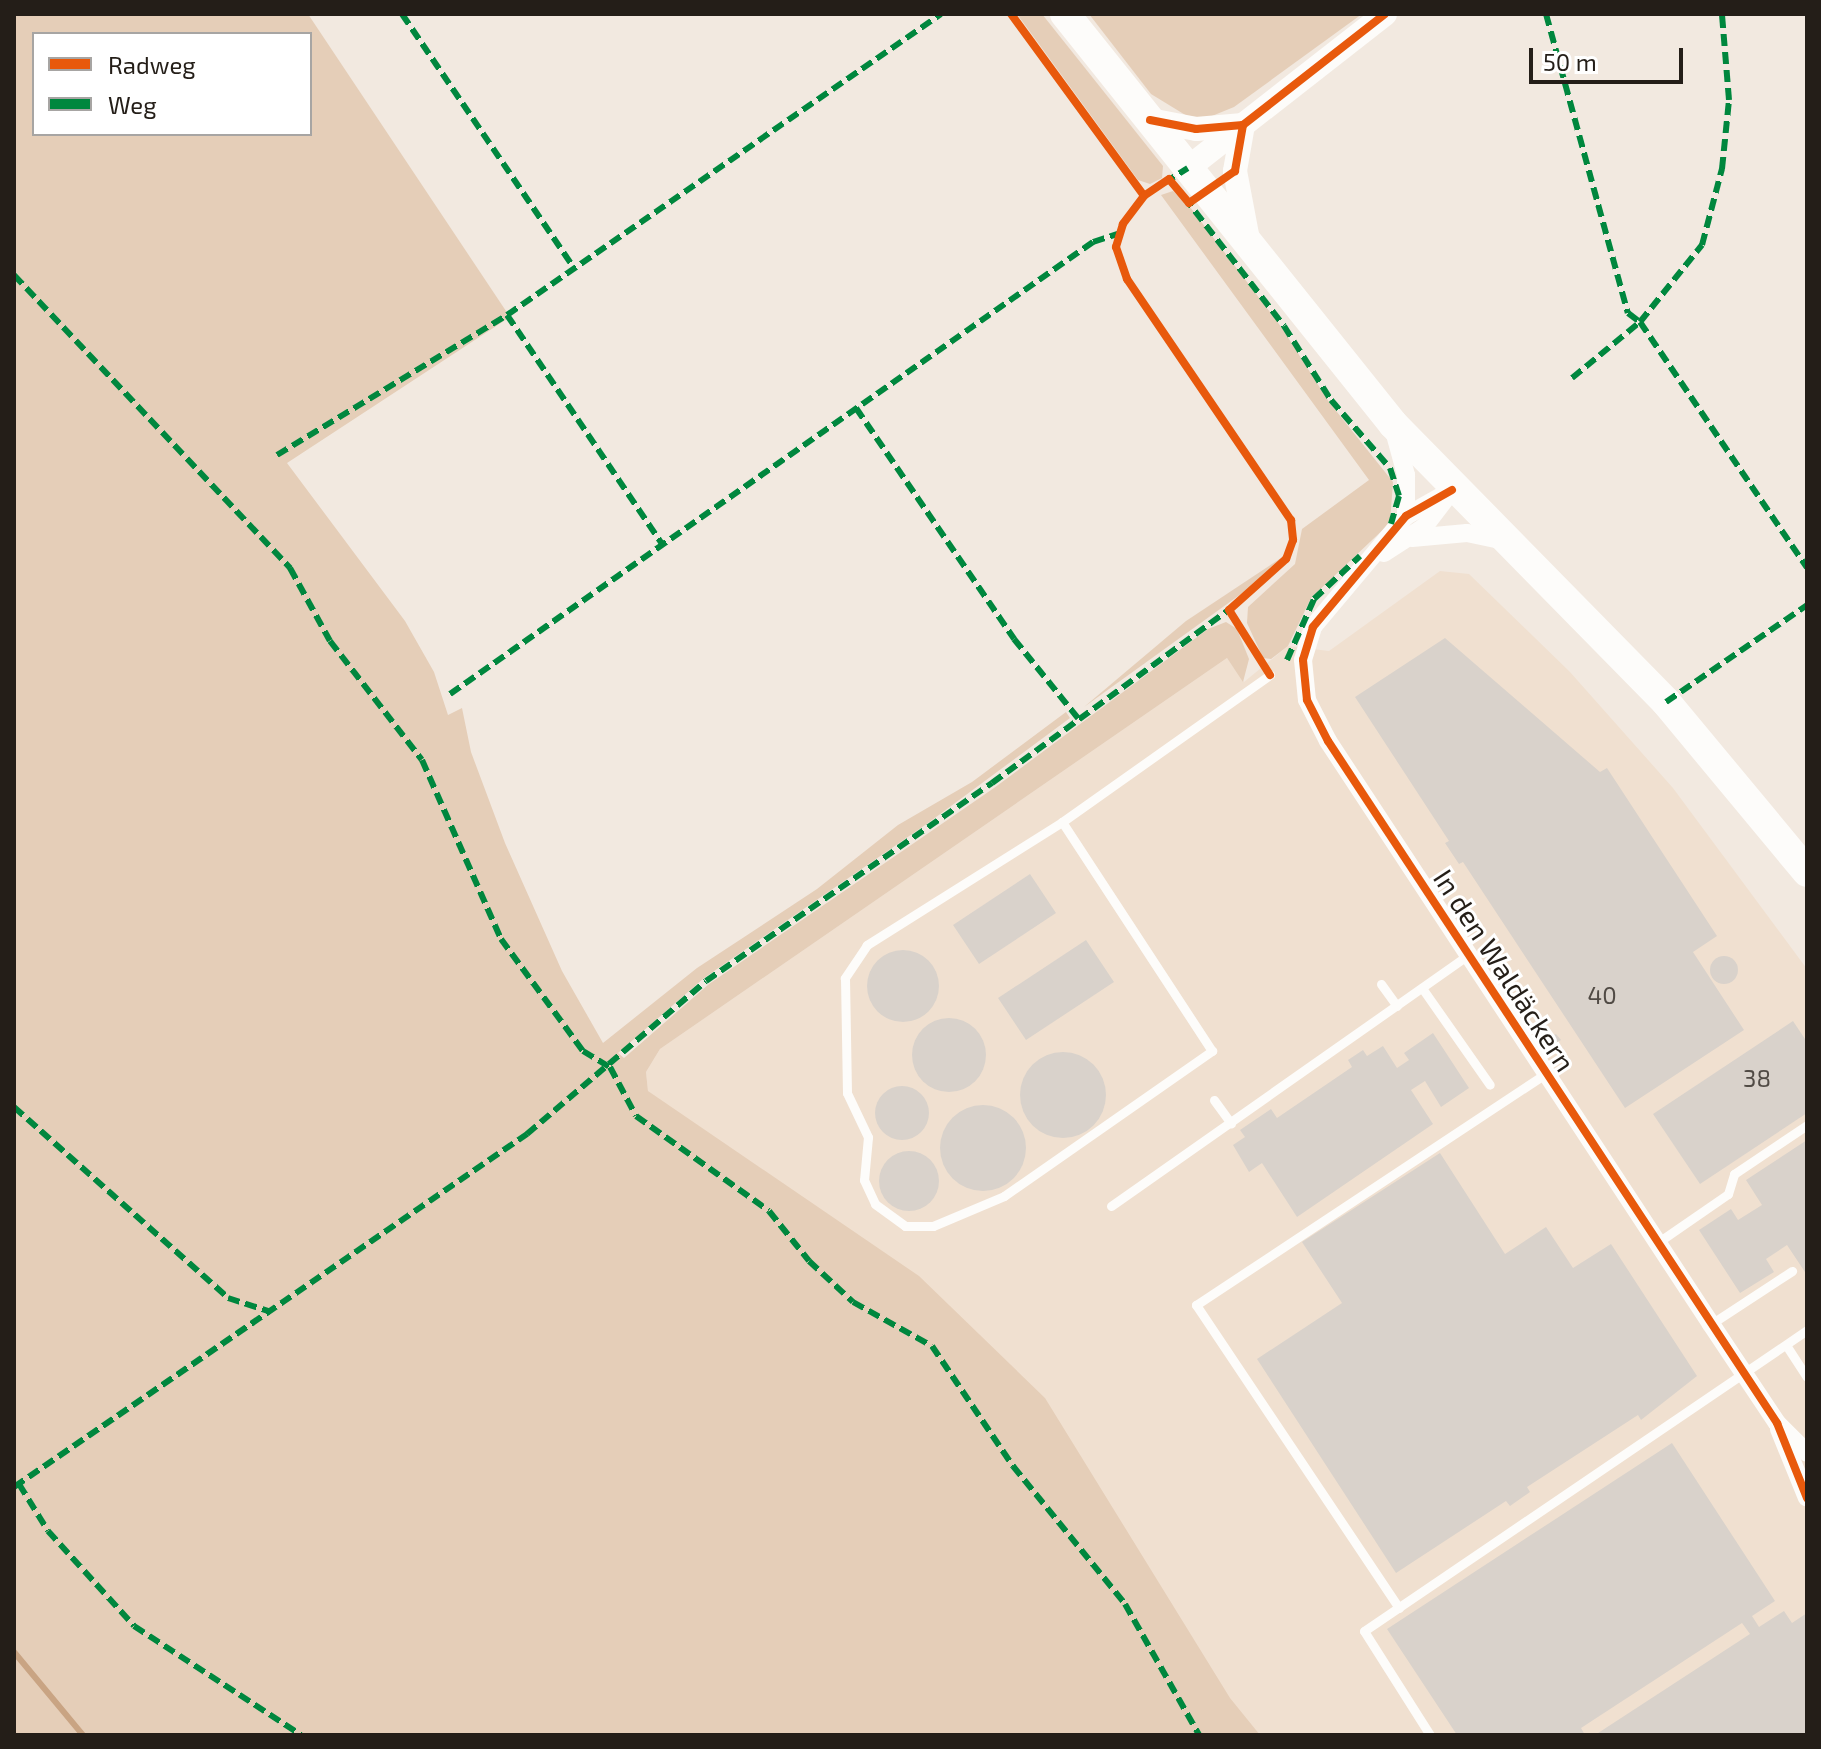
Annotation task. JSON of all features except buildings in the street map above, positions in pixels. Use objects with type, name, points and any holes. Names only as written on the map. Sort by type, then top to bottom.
[{"type":"main road","points":[[1065,14],[1393,424],[1501,540],[1666,702],[1807,872]]},
{"type":"street","points":[[1188,168],[1385,14]]},
{"type":"street","points":[[1150,120],[1196,129],[1243,125]]},
{"type":"street","points":[[1243,125],[1235,171],[1249,247]]},
{"type":"street","points":[[1393,424],[1406,475],[1406,516]]},
{"type":"street","name":"In den Waldäckern","points":[[1452,490],[1406,516],[1375,559],[1313,627],[1303,660],[1307,700],[1657,1243],[1777,1423],[1807,1453]]},
{"type":"street","name":"In den Waldäckern","points":[[1375,559],[1409,538],[1452,490]]},
{"type":"street","points":[[1409,538],[1467,533],[1501,540]]},
{"type":"street","name":"In den Waldäckern","points":[[1777,1423],[1807,1498]]},
{"type":"lane","points":[[1062,822],[1212,1051],[1004,1196],[933,1226],[905,1226],[875,1204],[864,1180],[868,1137],[847,1093],[845,978],[867,945],[1062,822],[1270,675]]},
{"type":"lane","points":[[1111,1206],[1469,954]]},
{"type":"lane","points":[[1381,984],[1397,1006]]},
{"type":"lane","points":[[1422,988],[1490,1085]]},
{"type":"lane","points":[[1399,1608],[1196,1305],[1548,1073]]},
{"type":"lane","points":[[1214,1100],[1231,1123]]},
{"type":"lane","points":[[1657,1243],[1728,1194],[1734,1174],[1807,1125]]},
{"type":"lane","points":[[1711,1324],[1792,1271]]},
{"type":"lane","points":[[1430,1735],[1364,1631],[1807,1330]]},
{"type":"lane","points":[[1786,1345],[1807,1377]]},
{"type":"shaded area","points":[[14,14],[308,14],[510,317],[287,463],[405,621],[434,672],[448,715],[462,708],[471,752],[505,843],[562,971],[603,1043],[697,968],[817,889],[898,825],[972,782],[1066,712],[1070,718],[928,823],[704,978],[618,1053],[624,1058],[709,984],[994,788],[1208,629],[1226,622],[1237,629],[1249,659],[1243,682],[1227,658],[660,1049],[646,1072],[648,1091],[919,1276],[1045,1398],[1230,1698],[1260,1735],[14,1735]]},
{"type":"shaded area","points":[[1017,14],[1042,14],[1163,166],[1162,178],[1150,184],[1138,180]]},
{"type":"shaded area","points":[[1089,14],[1362,14],[1234,107],[1207,118],[1187,116],[1151,94]]},
{"type":"shaded area","points":[[1173,191],[1187,203],[1282,328],[1329,402],[1393,482],[1390,523],[1311,598],[1288,646],[1271,659],[1263,658],[1247,623],[1248,607],[1295,564],[1302,529],[1369,480],[1161,195]]},
{"type":"shaded area","points":[[1284,556],[1259,581],[1084,707],[1186,621]]},
{"type":"shaded area","points":[[1440,571],[1469,574],[1570,672],[1673,788],[1807,969],[1807,1735],[1260,1735],[648,1091],[646,1072],[660,1049],[1227,658],[1244,682],[1288,646],[1329,651]]},
{"type":"waterway","points":[[14,1652],[83,1735]]},
{"type":"marked path","points":[[402,14],[572,265]]},
{"type":"marked path","points":[[277,455],[507,315],[941,14]]},
{"type":"marked path","points":[[1546,14],[1628,313],[1640,322],[1807,568]]},
{"type":"marked path","points":[[1572,378],[1640,322],[1702,245],[1722,169],[1729,100],[1722,14]]},
{"type":"marked path","points":[[1164,183],[1188,168]]},
{"type":"marked path","points":[[1184,197],[1284,326],[1331,400],[1390,468],[1399,496],[1391,524]]},
{"type":"marked path","points":[[450,694],[1093,242],[1118,234]]},
{"type":"marked path","points":[[14,275],[290,568],[330,641],[422,760],[501,939],[583,1051],[610,1067],[636,1116],[769,1211],[809,1261],[853,1302],[932,1346],[1013,1466],[1125,1604],[1199,1735]]},
{"type":"marked path","points":[[507,315],[662,544]]},
{"type":"marked path","points":[[856,408],[1014,639],[1078,718]]},
{"type":"marked path","points":[[1287,660],[1314,599],[1360,556]]},
{"type":"marked path","points":[[1666,702],[1807,605]]},
{"type":"marked path","points":[[14,1487],[527,1134],[706,981],[992,783],[1234,606]]},
{"type":"marked path","points":[[14,1107],[228,1298],[271,1312]]},
{"type":"marked path","points":[[19,1484],[48,1531],[134,1626],[301,1735]]},
{"type":"cycle path","points":[[1011,14],[1144,196]]},
{"type":"cycle path","points":[[1150,120],[1196,129],[1243,125],[1385,14]]},
{"type":"cycle path","points":[[1243,125],[1235,171],[1189,203],[1169,179],[1144,196],[1123,224],[1116,247],[1127,279],[1291,520],[1293,540],[1286,559],[1229,610],[1270,675]]},
{"type":"cycle path","points":[[1452,490],[1406,516],[1313,627],[1303,660],[1307,700],[1328,741],[1777,1423],[1807,1498]]}]
